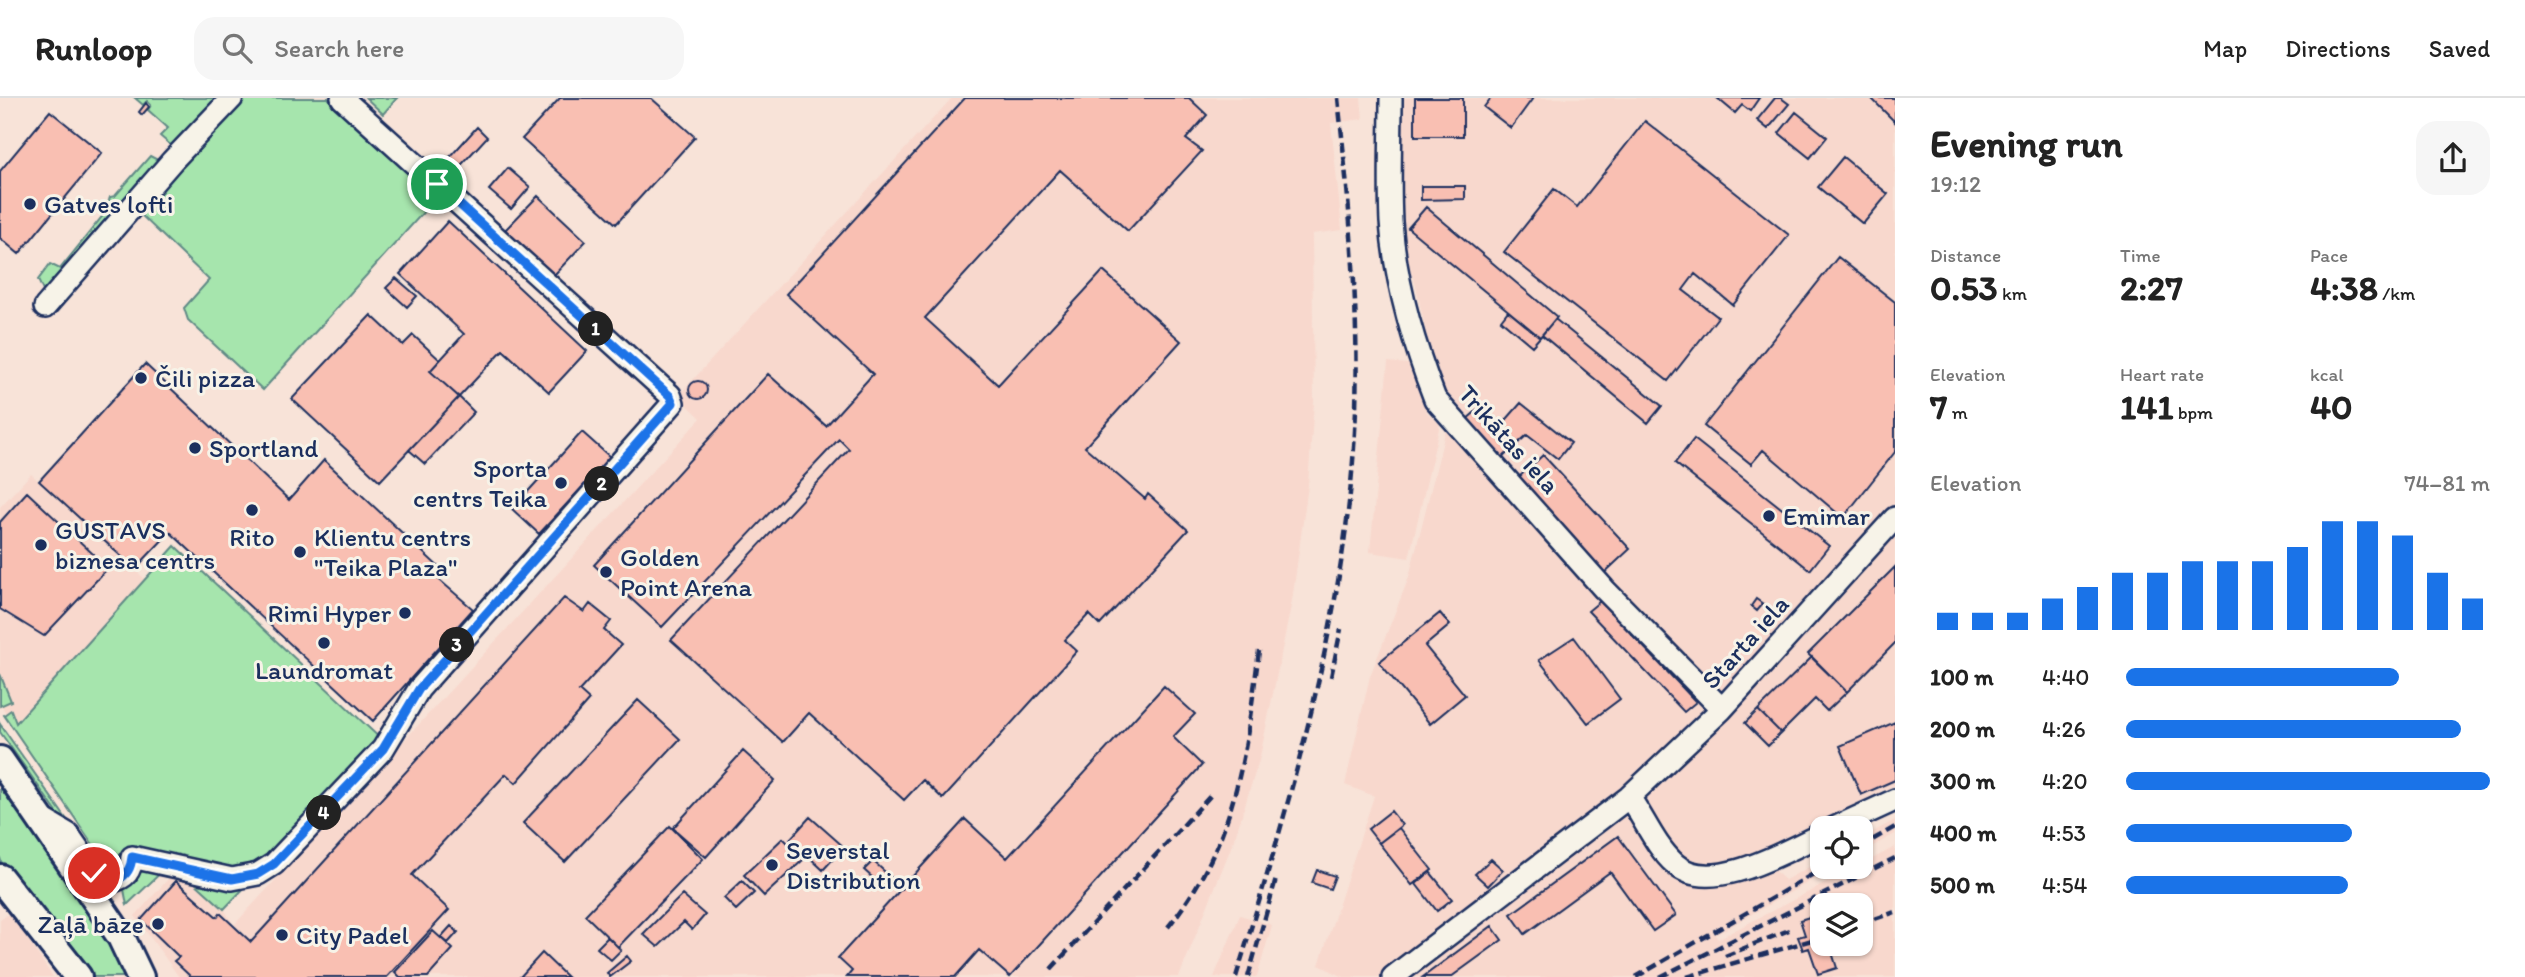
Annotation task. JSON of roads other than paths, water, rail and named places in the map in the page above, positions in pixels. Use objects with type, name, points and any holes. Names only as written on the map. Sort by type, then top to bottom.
[{"type":"main road","points":[[0,760],[121,937],[141,977]]},
{"type":"main road","points":[[0,878],[70,977]]},
{"type":"main road","points":[[38,930],[78,977]]},
{"type":"main road","points":[[121,937],[141,956],[156,977]]},
{"type":"street","points":[[45,307],[172,161],[232,98]]},
{"type":"street","points":[[41,818],[68,834],[94,873],[112,881],[127,874],[131,868],[132,857],[232,879],[258,874],[274,864],[383,749],[419,689],[673,403],[670,396],[342,98]]},
{"type":"street","name":"Trikātas iela","points":[[1391,98],[1391,223],[1401,280],[1425,374],[1435,399],[1604,589],[1722,709]]},
{"type":"street","name":"Starta iela","points":[[1393,977],[1629,797],[1722,709],[1895,518]]},
{"type":"street","points":[[1629,797],[1666,855],[1677,867],[1694,874],[1726,874],[1766,860],[1810,840]]},
{"type":"street","points":[[1860,816],[1895,800]]},
{"type":"railway","points":[[1236,977],[1278,838],[1315,697],[1330,626],[1351,482],[1357,370],[1355,292],[1338,98]]},
{"type":"railway","points":[[1331,677],[1341,629]]},
{"type":"railway","points":[[1168,927],[1191,895],[1223,830],[1242,762],[1259,651]]},
{"type":"railway","points":[[1051,969],[1212,794]]},
{"type":"railway","points":[[1873,840],[1895,827]]},
{"type":"railway","points":[[1660,977],[1895,858]]},
{"type":"railway","points":[[1636,977],[1810,876]]},
{"type":"railway","points":[[1248,977],[1276,879]]},
{"type":"railway","points":[[1873,920],[1895,912]]},
{"type":"railway","points":[[1725,956],[1789,930]]},
{"type":"railway","points":[[1687,977],[1810,941]]},
{"type":"place","name":"Gatves lofti","points":[[30,204]]},
{"type":"place","name":"Čili pizza","points":[[141,378]]},
{"type":"place","name":"Sportland","points":[[195,448]]},
{"type":"place","name":"Sporta centrs Teika","points":[[561,483]]},
{"type":"place","name":"Rito","points":[[252,510]]},
{"type":"place","name":"Emimar","points":[[1769,516]]},
{"type":"place","name":"GUSTAVS biznesa centrs","points":[[41,545]]},
{"type":"place","name":"Klientu centrs \"Teika Plaza\"","points":[[300,552]]},
{"type":"place","name":"Golden Point Arena","points":[[606,572]]},
{"type":"place","name":"Rimi Hyper","points":[[405,613]]},
{"type":"place","name":"Laundromat","points":[[324,643]]},
{"type":"place","name":"Severstal Distribution","points":[[772,865]]},
{"type":"place","name":"Zaļā bāze","points":[[158,924]]},
{"type":"place","name":"City Padel","points":[[282,935]]}]
